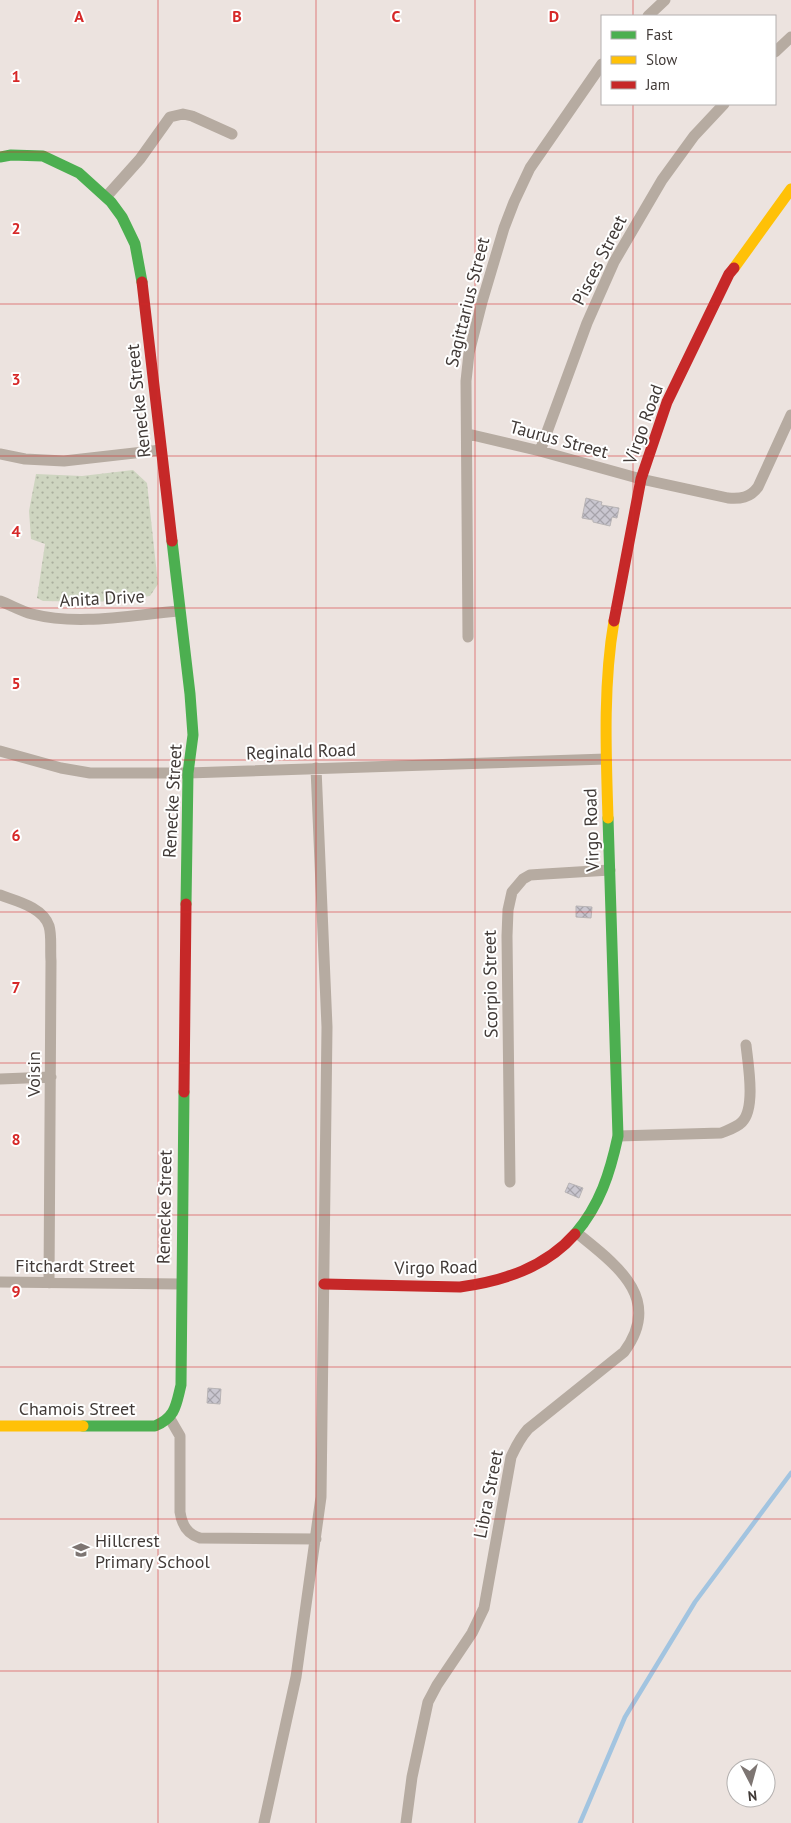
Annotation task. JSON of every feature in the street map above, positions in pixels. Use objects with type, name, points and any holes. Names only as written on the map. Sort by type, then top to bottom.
[{"type":"street","points":[[649,15],[665,0]]},
{"type":"street","points":[[776,51],[791,37]]},
{"type":"street","name":"Sagittarius Street","points":[[468,637],[468,434],[466,381],[469,354],[504,228],[514,202],[530,168],[601,65]]},
{"type":"street","name":"Pisces Street","points":[[540,451],[587,323],[614,262],[662,180],[694,136],[723,105]]},
{"type":"street","points":[[106,197],[140,159],[170,117],[183,114],[192,116],[232,134]]},
{"type":"street","name":"Renecke Street","points":[[0,157],[11,155],[43,156],[79,173],[106,197],[122,217],[135,244],[142,282],[190,694],[193,735],[188,773],[181,1385],[175,1411],[169,1417]]},
{"type":"street","name":"Virgo Road","points":[[324,1284],[460,1287],[482,1285],[505,1279],[536,1267],[577,1233],[595,1206],[604,1186],[612,1167],[618,1136],[606,759],[607,692],[612,633],[641,479],[667,402],[729,274],[791,189]]},
{"type":"street","name":"Taurus Street","points":[[468,434],[540,451],[641,479],[728,498],[745,497],[752,494],[758,487],[791,415]]},
{"type":"street","points":[[0,454],[25,459],[64,461],[161,450]]},
{"type":"street","name":"Anita Drive","points":[[0,601],[30,614],[50,618],[81,620],[179,611]]},
{"type":"street","name":"Reginald Road","points":[[0,750],[61,768],[90,773],[188,773],[606,759]]},
{"type":"street","points":[[264,1823],[296,1677],[321,1497],[327,1027],[316,768]]},
{"type":"street","name":"Scorpio Street","points":[[510,1182],[507,936],[508,910],[512,892],[516,886],[530,875],[610,870]]},
{"type":"street","name":"Voisin","points":[[0,895],[34,909],[42,915],[48,925],[51,961],[49,1282]]},
{"type":"street","points":[[618,1136],[721,1132],[743,1121],[747,1112],[750,1086],[746,1045]]},
{"type":"street","points":[[0,1079],[51,1077]]},
{"type":"street","name":"Libra Street","points":[[406,1823],[412,1777],[428,1702],[436,1685],[472,1634],[484,1608],[511,1457],[516,1446],[528,1429],[624,1352],[632,1342],[637,1329],[638,1301],[627,1279],[614,1263],[577,1233]]},
{"type":"street","name":"Fitchardt Street","points":[[0,1282],[181,1284]]},
{"type":"street","points":[[169,1417],[180,1436],[180,1512],[182,1522],[190,1534],[200,1538],[316,1539]]},
{"type":"street","name":"Chamois Street","points":[[0,1426],[155,1426],[164,1422],[169,1417]]},
{"type":"green space","points":[[133,470],[147,483],[158,584],[150,596],[97,602],[43,601],[37,598],[45,544],[31,539],[29,511],[36,474],[82,476]]},
{"type":"building","points":[[586,498],[602,502],[601,505],[619,508],[617,518],[612,517],[610,526],[582,518]]},
{"type":"building","points":[[576,906],[592,907],[591,918],[576,917]]},
{"type":"building","points":[[569,1183],[583,1188],[579,1198],[565,1192]]},
{"type":"building","points":[[208,1388],[221,1389],[220,1404],[207,1403]]},
{"type":"waterway","points":[[580,1823],[625,1717],[695,1602],[791,1473]]},
{"type":"traffic: fast","points":[[0,157],[11,155],[43,156],[79,173],[111,202],[122,217],[135,244],[142,282]]},
{"type":"traffic: fast","points":[[172,541],[193,735],[188,773],[186,904]]},
{"type":"traffic: fast","points":[[575,1234],[591,1212],[603,1188],[618,1136],[608,818]]},
{"type":"traffic: fast","points":[[83,1426],[155,1426],[167,1419],[176,1404],[181,1385],[184,1092]]},
{"type":"traffic: slow","points":[[734,268],[791,189]]},
{"type":"traffic: slow","points":[[608,818],[607,694],[614,621]]},
{"type":"traffic: slow","points":[[0,1426],[83,1426]]},
{"type":"traffic: jam","points":[[614,621],[641,479],[667,402],[729,274],[734,268]]},
{"type":"traffic: jam","points":[[142,282],[172,541]]},
{"type":"traffic: jam","points":[[184,1092],[186,904]]},
{"type":"traffic: jam","points":[[324,1284],[460,1287],[492,1281],[507,1277],[537,1264],[563,1246],[575,1234]]},
{"type":"place","name":"Hillcrest Primary School","points":[[81,1550]]}]
